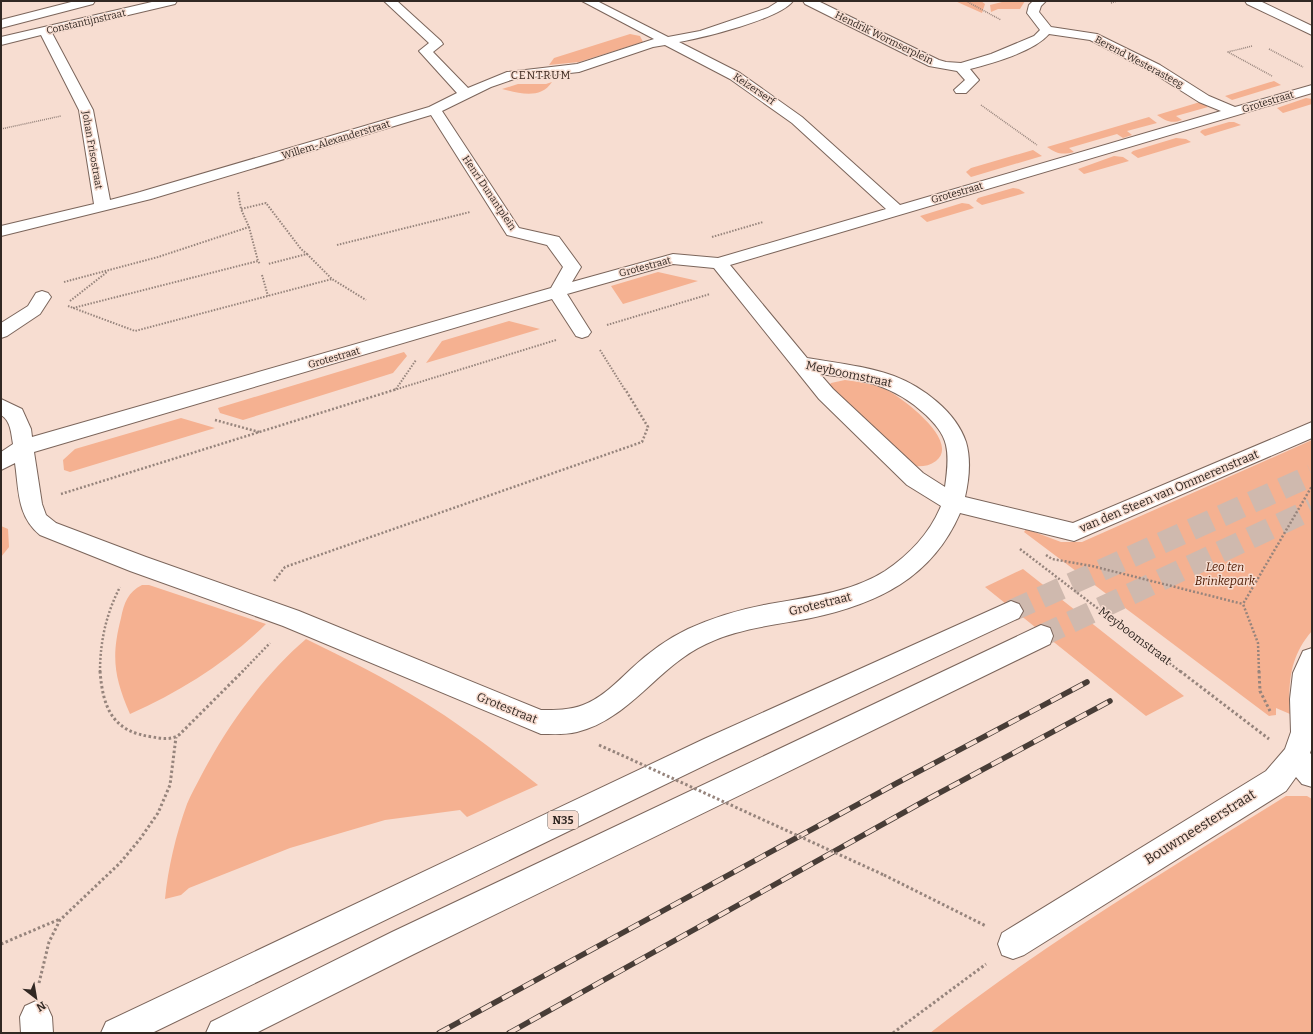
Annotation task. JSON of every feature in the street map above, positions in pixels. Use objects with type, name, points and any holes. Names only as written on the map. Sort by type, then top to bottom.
[{"type":"street","name":"Constantijnstraat","points":[[1,24],[90,1]]},
{"type":"street","name":"Constantijnstraat","points":[[1,41],[171,1]]},
{"type":"street","points":[[390,1],[437,44],[425,51],[466,94]]},
{"type":"street","name":"Keizerserf","points":[[588,1],[735,76],[797,120],[898,210]]},
{"type":"street","points":[[777,1],[786,1]]},
{"type":"street","name":"Willem-Alexanderstraat","points":[[1,231],[145,196],[434,110],[486,84],[512,75],[579,68],[650,44],[703,34],[772,11],[786,1]]},
{"type":"street","name":"Hendrik Wormserplein","points":[[809,1],[934,63],[961,67],[996,57],[1038,39],[1046,30]]},
{"type":"street","points":[[1040,1],[1035,5],[1033,14],[1044,25],[1046,30]]},
{"type":"street","points":[[1251,1],[1312,31]]},
{"type":"street","name":"Berend Westerasteeg","points":[[1046,30],[1093,37],[1155,68],[1204,99],[1235,112]]},
{"type":"street","name":"Johan Frisostraat","points":[[45,31],[86,110],[102,206]]},
{"type":"street","points":[[961,67],[972,80],[961,90]]},
{"type":"street","name":"Grotestraat","points":[[1,462],[24,447],[556,292],[673,259],[720,263],[1312,88]]},
{"type":"street","name":"Henri Dunantplein","points":[[434,110],[513,232],[553,241],[572,267],[556,292]]},
{"type":"street","name":"Meyboomstraat","points":[[720,263],[800,364],[826,394],[887,454],[915,479],[954,503],[958,486],[956,442],[948,426],[933,411],[910,391],[894,383],[876,378],[800,364]]},
{"type":"street","points":[[556,292],[585,331]]},
{"type":"street","points":[[1,318],[20,305],[42,297],[34,310],[1,332]]},
{"type":"street","points":[[1,406],[15,414],[21,428],[24,447]]},
{"type":"street","name":"van den Steen van Ommerenstraat","points":[[954,503],[1074,532],[1312,430]]},
{"type":"street","name":"Grotestraat","points":[[24,447],[31,504],[37,520],[48,529],[138,564],[291,618],[541,722],[565,722],[588,716],[609,705],[672,651],[702,633],[730,623],[792,612],[852,598],[899,575],[921,557],[934,540],[947,520],[954,503]]},
{"type":"street","name":"N35","points":[[117,1033],[713,748],[1011,611]]},
{"type":"street","points":[[222,1033],[410,940],[1041,636]]},
{"type":"street","name":"Bouwmeesterstraat","points":[[1013,944],[1276,780],[1304,766],[1303,699],[1306,673],[1312,659]]},
{"type":"path","points":[[966,1],[1001,20]]},
{"type":"path","points":[[1111,3],[1117,1]]},
{"type":"path","points":[[1252,46],[1228,52],[1276,78]]},
{"type":"path","points":[[1270,49],[1306,69]]},
{"type":"path","points":[[961,90],[1039,146]]},
{"type":"path","points":[[1,129],[86,110]]},
{"type":"path","points":[[238,191],[241,209],[249,227],[260,264]]},
{"type":"path","points":[[241,209],[266,203],[301,250],[332,279],[366,300]]},
{"type":"path","points":[[337,245],[496,206]]},
{"type":"path","points":[[64,282],[158,257],[249,227]]},
{"type":"path","points":[[268,264],[307,254]]},
{"type":"path","points":[[73,308],[258,261]]},
{"type":"path","points":[[109,270],[65,305],[135,331],[332,279]]},
{"type":"path","points":[[262,275],[268,296]]},
{"type":"path","points":[[31,504],[396,389],[737,286]]},
{"type":"path","points":[[256,606],[286,567],[642,442],[648,427],[585,331]]},
{"type":"path","points":[[1243,604],[1312,486]]},
{"type":"path","name":"Meyboomstraat","points":[[1017,547],[1304,766]]},
{"type":"path","points":[[1041,551],[1052,559],[1092,566],[1243,604]]},
{"type":"path","points":[[138,564],[128,574],[113,598],[100,650],[102,686],[106,704],[114,720],[128,731],[152,738],[176,737],[207,708],[278,634],[291,618]]},
{"type":"path","points":[[1243,604],[1258,643],[1260,691],[1304,766]]},
{"type":"path","points":[[1,944],[60,919],[98,885],[132,848],[162,806],[170,785],[175,759],[176,737]]},
{"type":"path","points":[[617,753],[884,875],[980,922],[1013,944],[893,1033]]},
{"type":"path","points":[[37,1025],[39,985],[47,949],[60,919]]},
{"type":"green space","points":[[955,1],[981,1],[985,4],[982,13]]},
{"type":"green space","points":[[1006,1],[1025,1],[1020,9],[998,9],[991,12],[990,5]]},
{"type":"green space","points":[[630,34],[640,36],[643,42],[579,62],[549,65],[554,58]]},
{"type":"green space","points":[[1274,81],[1281,85],[1232,100],[1225,96]]},
{"type":"green space","points":[[552,82],[542,91],[529,94],[502,89],[518,84],[546,84]]},
{"type":"green space","points":[[1306,98],[1312,99],[1312,104],[1283,113],[1277,108]]},
{"type":"green space","points":[[1200,102],[1208,107],[1176,116],[1182,120],[1175,122],[1169,121],[1157,115]]},
{"type":"green space","points":[[1149,117],[1157,123],[1127,131],[1132,135],[1123,138],[1117,134],[1069,148],[1074,152],[1066,153],[1060,153],[1047,147]]},
{"type":"green space","points":[[1229,122],[1234,122],[1241,125],[1205,136],[1200,132],[1202,130]]},
{"type":"green space","points":[[1176,138],[1186,139],[1191,142],[1138,158],[1131,153],[1133,151]]},
{"type":"green space","points":[[1033,150],[1042,156],[971,177],[966,172],[971,168]]},
{"type":"green space","points":[[1114,156],[1123,157],[1129,161],[1084,174],[1078,169]]},
{"type":"green space","points":[[1013,188],[1019,189],[1025,193],[982,205],[976,201],[978,198]]},
{"type":"green space","points":[[962,203],[969,204],[974,208],[927,222],[920,216]]},
{"type":"green space","points":[[658,272],[698,281],[623,304],[611,286]]},
{"type":"green space","points":[[509,321],[540,329],[426,363],[442,341]]},
{"type":"green space","points":[[404,352],[407,356],[393,373],[243,420],[220,413],[218,408]]},
{"type":"green space","points":[[845,380],[861,382],[887,390],[916,411],[935,432],[941,443],[942,453],[936,461],[925,466],[913,466],[829,386],[831,383]]},
{"type":"green space","points":[[181,418],[215,428],[70,472],[64,470],[63,460],[75,449]]},
{"type":"green space","name":"Leo ten Brinkepark","points":[[1312,440],[1312,631],[1299,650],[1292,670],[1290,680],[1290,714],[1276,708],[1276,715],[1269,716],[1024,532],[1026,529],[1061,542],[1082,542]]},
{"type":"green space","points":[[1,526],[8,529],[9,547],[1,557]]},
{"type":"green space","points":[[1023,569],[1184,696],[1146,716],[985,587]]},
{"type":"green space","points":[[142,585],[149,585],[266,624],[219,664],[185,686],[130,714],[117,678],[115,656],[116,644],[122,613],[127,598],[133,591]]},
{"type":"green space","points":[[306,639],[379,676],[422,701],[496,752],[538,785],[467,817],[460,810],[385,820],[290,848],[189,888],[181,895],[165,899],[170,863],[179,827],[189,800],[202,774],[223,737],[261,685],[290,653]]},
{"type":"green space","points":[[1286,796],[1307,796],[1312,799],[1312,1033],[930,1033],[1016,969],[1060,939]]},
{"type":"tunnel","points":[[1011,611],[1312,475]]},
{"type":"tunnel","points":[[1041,636],[1312,509]]},
{"type":"railway","points":[[439,1033],[897,783],[1087,682]]},
{"type":"railway","points":[[509,1033],[928,799],[1110,701]]},
{"type":"district","name":"CENTRUM","points":[[541,75]]}]
